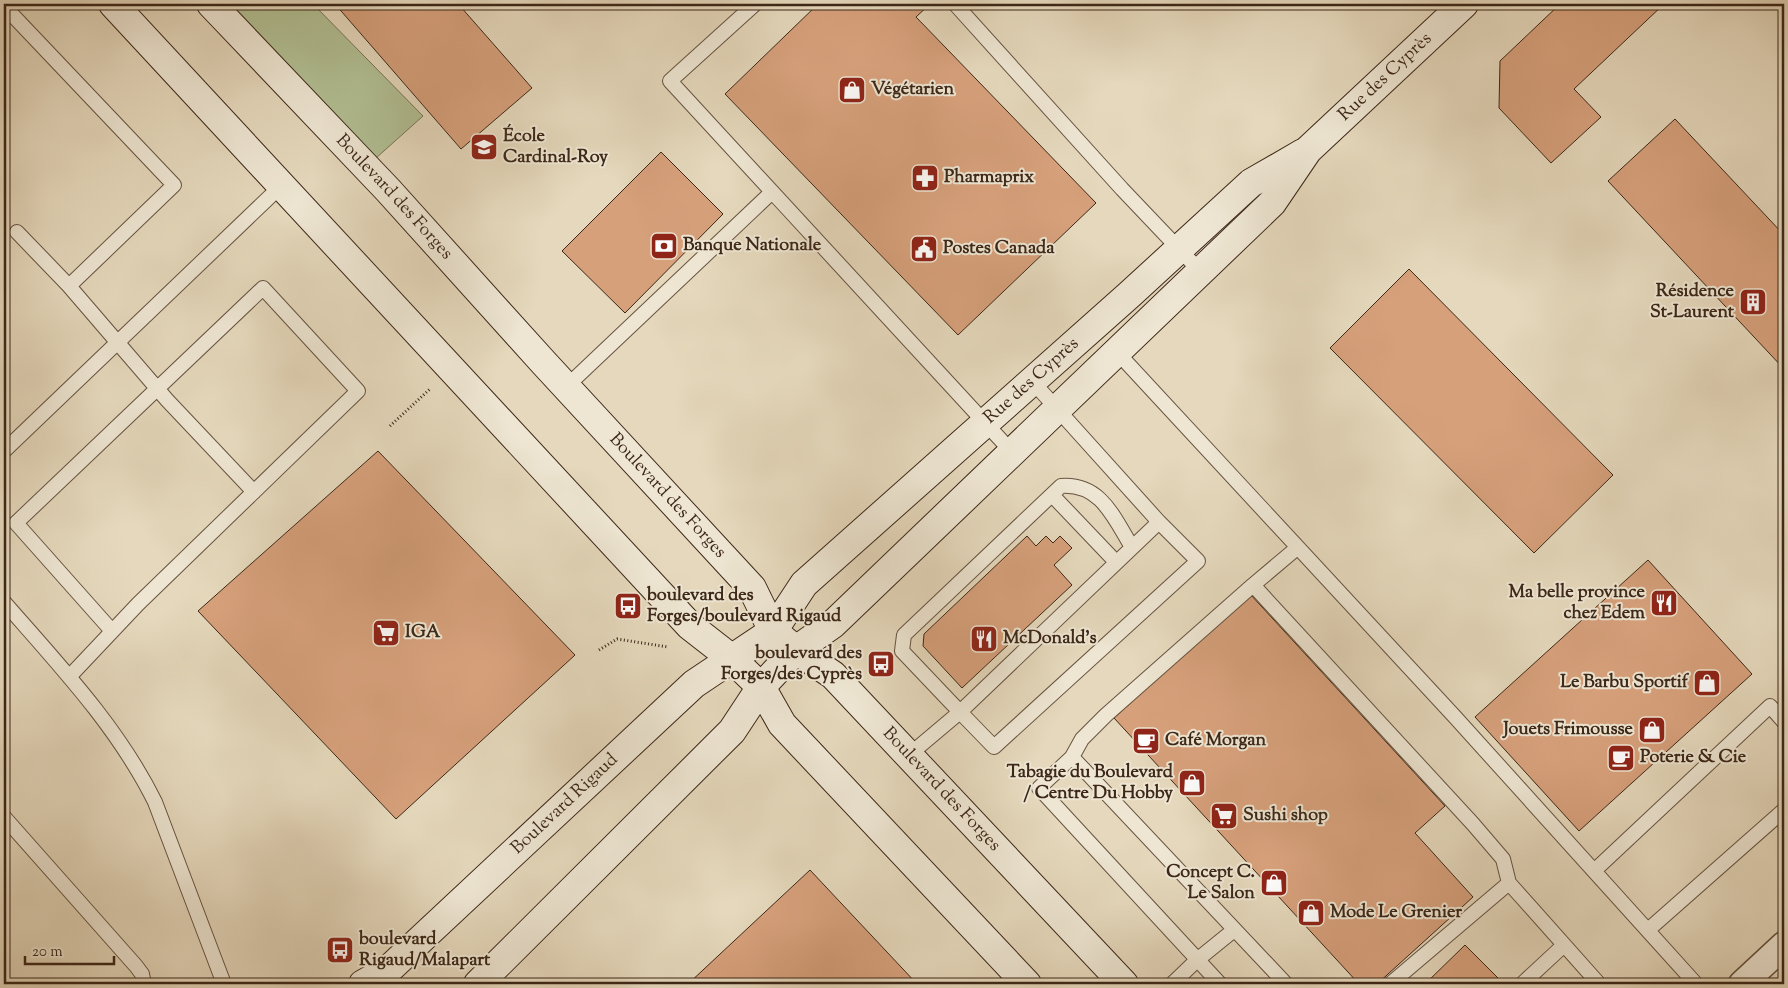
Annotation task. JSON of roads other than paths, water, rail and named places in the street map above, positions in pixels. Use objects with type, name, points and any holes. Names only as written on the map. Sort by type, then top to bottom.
[{"type":"main road","points":[[113,4],[690,626],[731,658],[761,687],[782,724],[1028,984]]},
{"type":"main road","name":"Boulevard des Forges","points":[[211,4],[388,190],[566,387],[752,588],[773,631],[796,650],[834,675],[1124,984]]},
{"type":"main road","name":"Rue des Cyprès","points":[[796,650],[833,624],[1272,203],[1308,150],[1464,4]]},
{"type":"main road","name":"Rue des Cyprès","points":[[773,631],[804,584],[1251,183],[1308,150]]},
{"type":"main road","name":"Boulevard Rigaud","points":[[363,984],[388,970],[694,684],[773,631]]},
{"type":"main road","points":[[478,984],[732,730],[761,687],[796,650]]},
{"type":"street","points":[[1742,984],[1784,945]]},
{"type":"lane","points":[[755,4],[670,81],[1012,452]]},
{"type":"lane","points":[[955,4],[1178,250],[1200,271]]},
{"type":"lane","points":[[4,6],[174,185],[69,286]]},
{"type":"lane","points":[[4,451],[282,185]]},
{"type":"lane","points":[[566,387],[772,192]]},
{"type":"lane","points":[[18,232],[69,286],[157,388],[254,492]]},
{"type":"lane","points":[[69,677],[112,632],[358,391],[263,288],[16,523],[112,632]]},
{"type":"lane","points":[[1116,351],[1455,717],[1696,984]]},
{"type":"lane","points":[[1032,381],[1159,522],[1198,561],[994,747],[902,651],[904,635],[1062,486],[1073,485],[1095,494],[1108,508],[1132,547]]},
{"type":"lane","points":[[1053,496],[1115,562]]},
{"type":"lane","points":[[909,755],[960,712],[1159,522]]},
{"type":"lane","points":[[1220,984],[1039,788],[1072,757],[1082,739],[1100,721],[1297,548]]},
{"type":"lane","points":[[1253,585],[1473,824],[1503,859],[1509,883],[1599,984]]},
{"type":"lane","points":[[4,602],[69,677],[127,750],[155,802],[224,984]]},
{"type":"lane","points":[[1594,870],[1770,706],[1784,722]]},
{"type":"lane","points":[[1072,757],[1286,984]]},
{"type":"lane","points":[[1648,930],[1784,810]]},
{"type":"lane","points":[[4,817],[136,966],[142,974],[144,984]]},
{"type":"lane","points":[[1390,984],[1509,883]]},
{"type":"lane","points":[[1172,984],[1197,960],[1234,930]]},
{"type":"lane","points":[[1522,984],[1564,945]]},
{"type":"place","name":"Végétarien","points":[[852,90]]},
{"type":"place","name":"École Cardinal-Roy","points":[[484,147]]},
{"type":"place","name":"Pharmaprix","points":[[925,178]]},
{"type":"place","name":"Banque Nationale","points":[[664,246]]},
{"type":"place","name":"Postes Canada","points":[[924,249]]},
{"type":"place","name":"Résidence St-Laurent","points":[[1753,302]]},
{"type":"place","name":"Ma belle province chez Edem","points":[[1664,603]]},
{"type":"place","name":"boulevard des Forges/boulevard Rigaud","points":[[628,606]]},
{"type":"place","name":"IGA","points":[[386,633]]},
{"type":"place","name":"McDonald's","points":[[984,639]]},
{"type":"place","name":"boulevard des Forges/des Cyprès","points":[[881,664]]},
{"type":"place","name":"Le Barbu Sportif","points":[[1707,683]]},
{"type":"place","name":"Jouets Frimousse","points":[[1652,730]]},
{"type":"place","name":"Café Morgan","points":[[1146,741]]},
{"type":"place","name":"Poterie & Cie","points":[[1621,758]]},
{"type":"place","name":"Tabagie du Boulevard / Centre Du Hobby","points":[[1192,783]]},
{"type":"place","name":"Sushi shop","points":[[1224,816]]},
{"type":"place","name":"Concept C. Le Salon","points":[[1274,883]]},
{"type":"place","name":"Mode Le Grenier","points":[[1311,913]]},
{"type":"place","name":"boulevard Rigaud/Malapart","points":[[340,950]]}]
